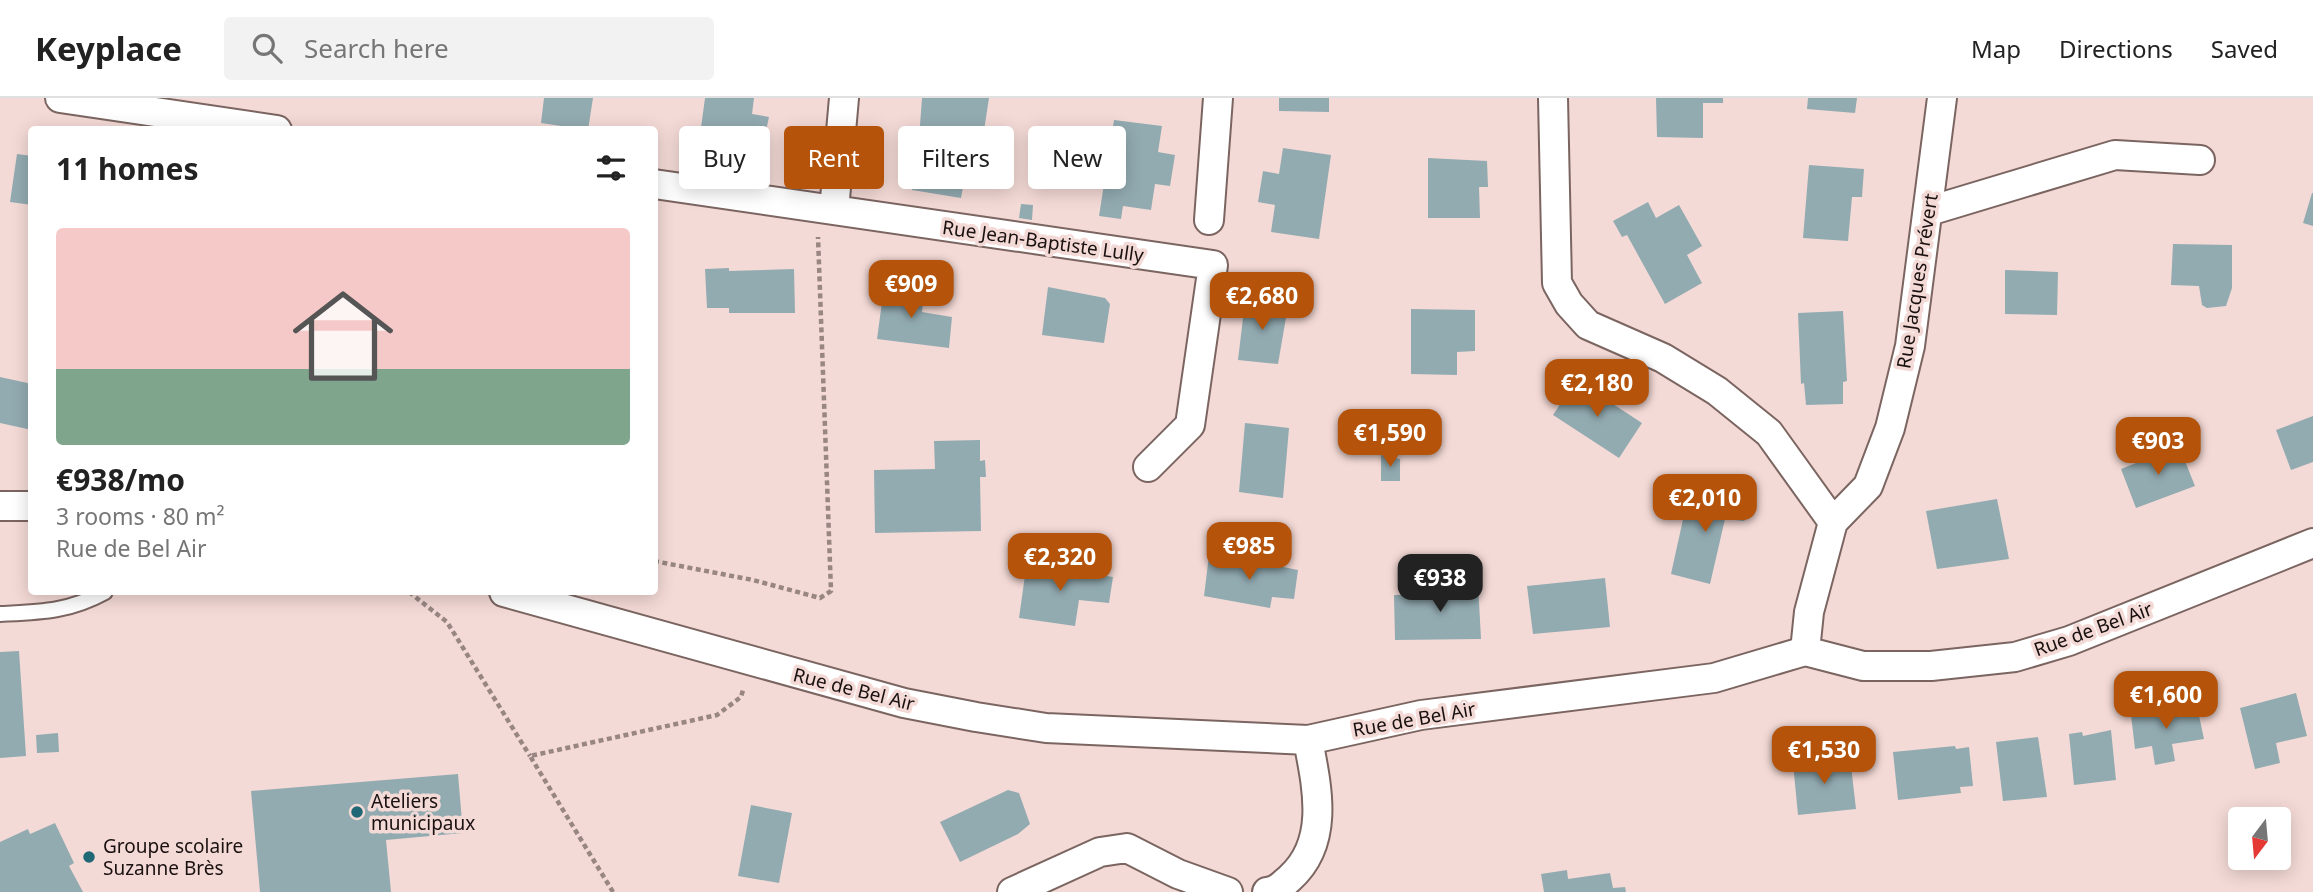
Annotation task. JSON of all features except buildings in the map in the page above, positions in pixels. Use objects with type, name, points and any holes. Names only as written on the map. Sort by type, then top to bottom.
[{"type":"street","points":[[60,98],[250,126]]},
{"type":"street","points":[[826,220],[844,98]]},
{"type":"street","points":[[1209,220],[1218,98]]},
{"type":"street","points":[[1553,98],[1557,283],[1569,304],[1588,325],[1663,358],[1717,391],[1769,433],[1833,522]]},
{"type":"street","name":"Rue Jacques Prévert","points":[[1805,651],[1809,612],[1833,522],[1868,486],[1890,428],[1910,346],[1942,98]]},
{"type":"street","points":[[1929,211],[2115,155],[2200,160]]},
{"type":"street","name":"Rue Jean-Baptiste Lully","points":[[658,185],[826,220],[1213,265],[1190,425],[1148,467]]},
{"type":"street","points":[[0,506],[28,506]]},
{"type":"street","name":"Rue de Bel Air","points":[[515,595],[904,702],[1046,728],[1308,740],[1421,715],[1714,678],[1805,651],[1863,666],[1931,666],[2015,657],[2069,641],[2313,543]]},
{"type":"street","points":[[1267,892],[1275,891],[1302,867],[1318,830],[1317,788],[1308,740]]},
{"type":"street","points":[[1012,892],[1100,852],[1127,848],[1178,874],[1228,892]]},
{"type":"lane","points":[[0,614],[53,612],[81,605],[99,595]]},
{"type":"path","points":[[658,562],[753,580],[820,598],[831,591],[826,220]]},
{"type":"path","points":[[414,595],[447,622],[613,892]]},
{"type":"path","points":[[530,756],[717,715],[741,696],[751,662]]},
{"type":"place","name":"Ateliers municipaux","points":[[357,812]]},
{"type":"place","name":"Groupe scolaire Suzanne Brès","points":[[89,857]]}]
